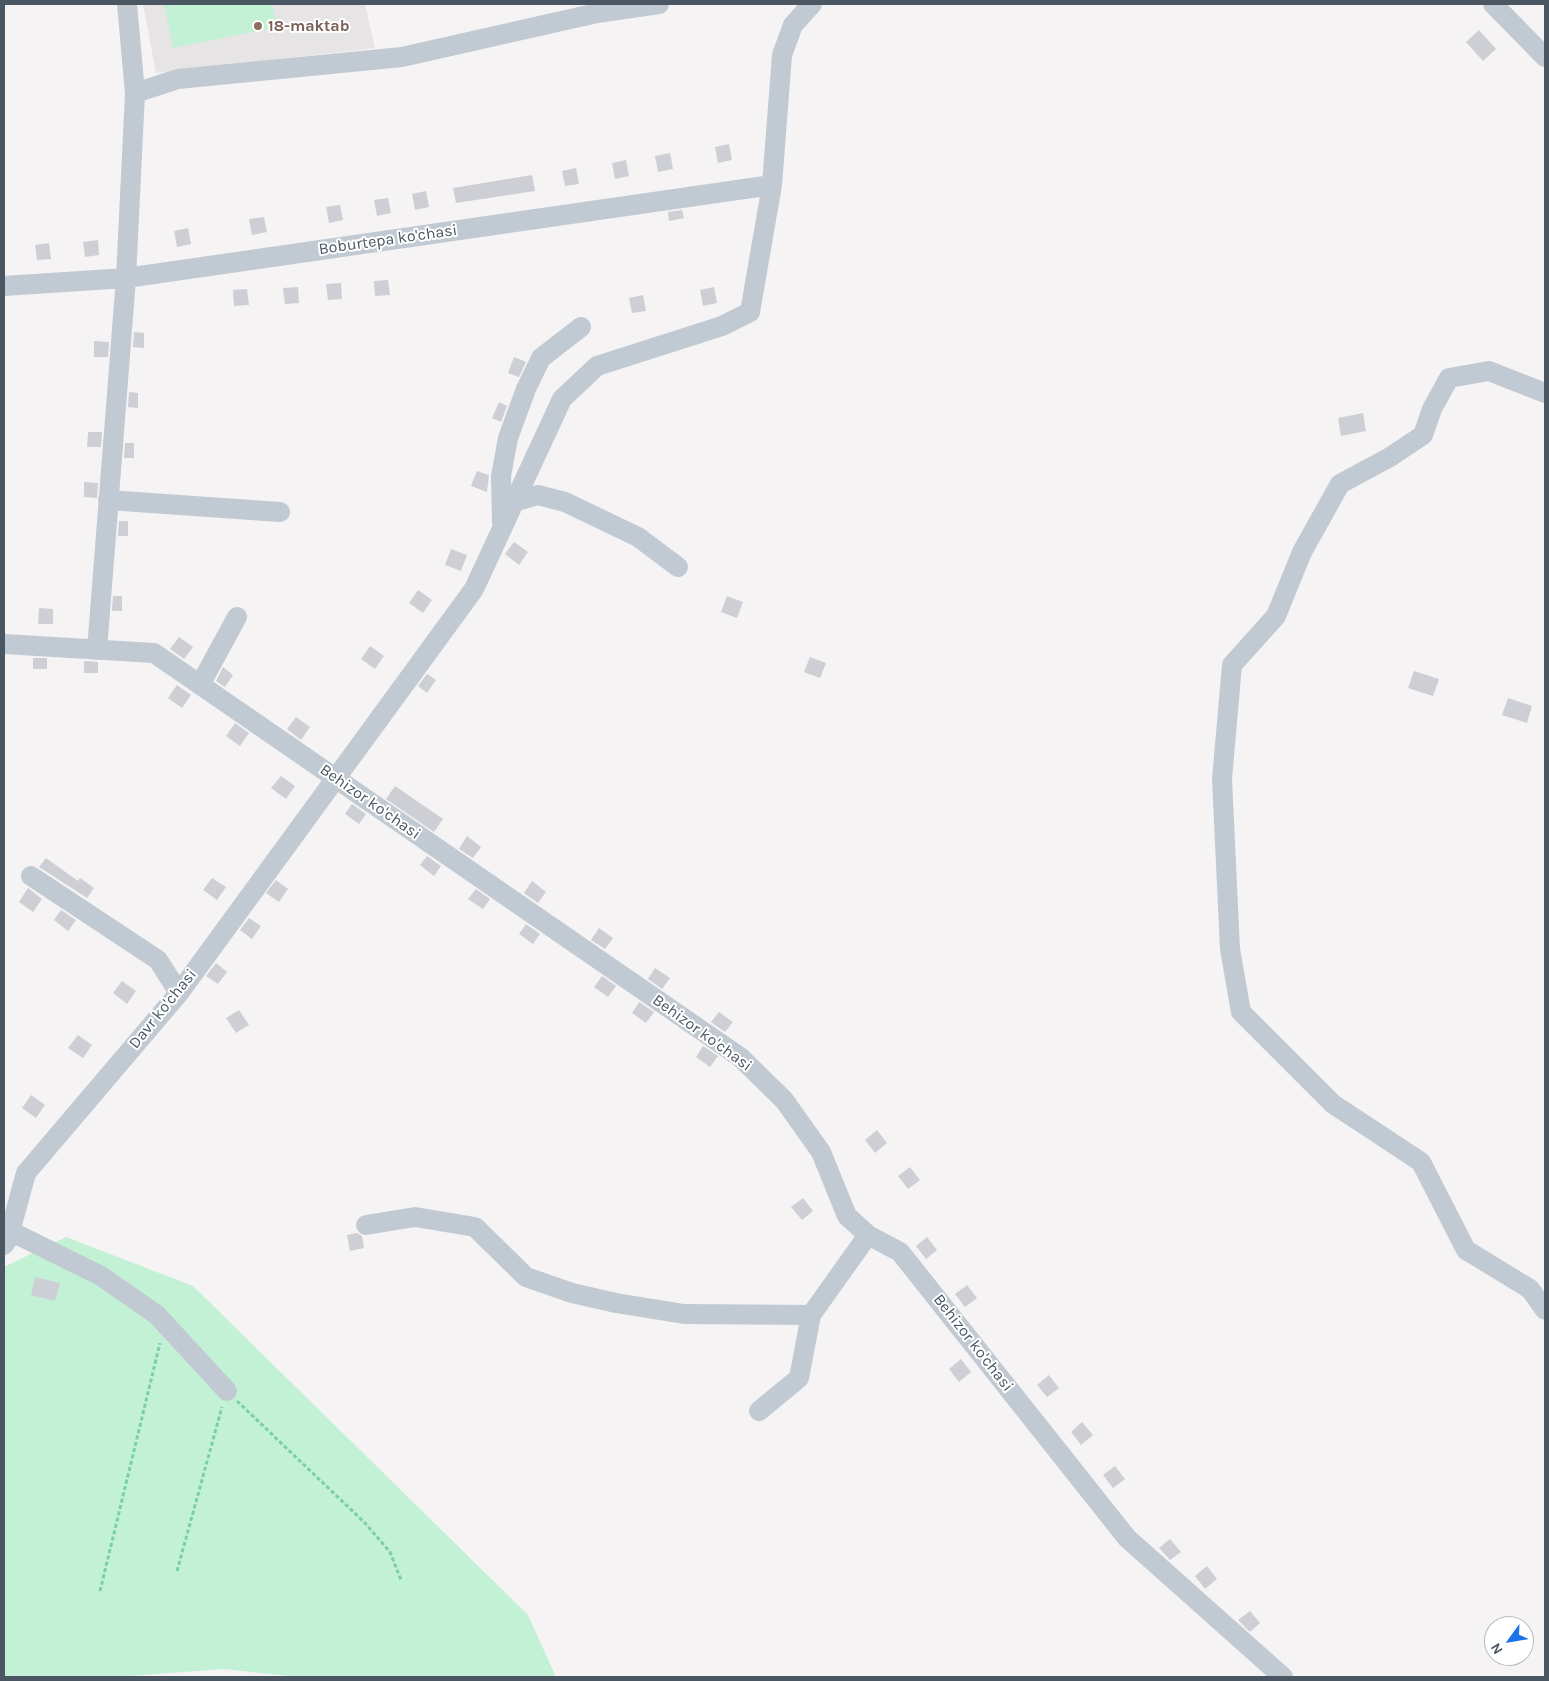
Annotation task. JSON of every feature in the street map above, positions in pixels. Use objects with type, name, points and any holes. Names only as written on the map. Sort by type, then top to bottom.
[{"type":"street","points":[[97,650],[126,278],[134,93],[127,4]]},
{"type":"street","points":[[134,93],[178,79],[402,57],[597,13],[659,4]]},
{"type":"street","points":[[772,185],[782,55],[793,25],[812,4]]},
{"type":"street","points":[[1493,4],[1545,57]]},
{"type":"street","name":"Boburtepa ko'chasi","points":[[4,286],[126,278],[772,185]]},
{"type":"street","name":"Davr ko'chasi","points":[[7,1238],[26,1173],[179,993],[474,589],[562,399],[597,366],[722,326],[750,312],[772,185]]},
{"type":"street","points":[[502,527],[501,476],[508,438],[526,389],[542,358],[581,327]]},
{"type":"street","points":[[1545,393],[1488,371],[1449,378],[1432,409],[1423,435],[1390,457],[1340,484],[1302,552],[1276,616],[1232,665],[1222,779],[1230,948],[1241,1012],[1334,1104],[1421,1162],[1466,1250],[1530,1289],[1545,1310]]},
{"type":"street","points":[[514,502],[538,495],[565,502],[638,537],[678,567]]},
{"type":"street","points":[[108,500],[280,512]]},
{"type":"street","points":[[200,685],[236,617]]},
{"type":"street","name":"Behizor ko'chasi","points":[[4,644],[154,653],[740,1057],[784,1100],[821,1152],[847,1216],[868,1235],[900,1252],[1127,1538],[1283,1677]]},
{"type":"street","points":[[31,876],[158,960],[179,993]]},
{"type":"street","points":[[366,1225],[415,1217],[475,1227],[526,1277],[572,1292],[616,1303],[684,1314],[811,1315]]},
{"type":"street","points":[[759,1411],[799,1378],[811,1315],[868,1235]]},
{"type":"street","points":[[7,1238],[101,1276],[157,1315],[227,1391]]},
{"type":"path","points":[[100,1591],[164,1323]]},
{"type":"path","points":[[177,1571],[227,1391],[364,1522],[390,1552],[401,1580]]},
{"type":"shaded area","name":"18-maktab","points":[[143,4],[365,4],[375,48],[156,73]]},
{"type":"green space","points":[[164,4],[272,4],[277,27],[173,48]]},
{"type":"green space","points":[[66,1237],[193,1286],[528,1615],[556,1677],[299,1677],[223,1669],[117,1677],[4,1677],[4,1267]]},
{"type":"building","points":[[1479,30],[1496,49],[1483,61],[1466,42]]},
{"type":"building","points":[[729,144],[732,160],[718,163],[715,147]]},
{"type":"building","points":[[670,153],[673,169],[658,172],[655,156]]},
{"type":"building","points":[[626,160],[629,176],[615,179],[612,163]]},
{"type":"building","points":[[576,168],[579,184],[565,186],[562,171]]},
{"type":"building","points":[[532,175],[535,191],[456,203],[453,188]]},
{"type":"building","points":[[426,191],[429,207],[415,210],[412,194]]},
{"type":"building","points":[[388,198],[391,213],[377,216],[374,200]]},
{"type":"building","points":[[340,205],[343,220],[329,223],[326,207]]},
{"type":"building","points":[[682,210],[684,218],[669,221],[668,212]]},
{"type":"building","points":[[264,217],[267,232],[252,235],[249,219]]},
{"type":"building","points":[[188,228],[191,244],[177,247],[174,231]]},
{"type":"building","points":[[98,240],[99,255],[85,257],[83,242]]},
{"type":"building","points":[[49,243],[51,259],[37,260],[35,245]]},
{"type":"building","points":[[388,280],[390,295],[375,296],[374,281]]},
{"type":"building","points":[[341,283],[342,299],[328,300],[326,284]]},
{"type":"building","points":[[298,287],[299,303],[285,304],[283,288]]},
{"type":"building","points":[[714,287],[717,303],[703,306],[700,290]]},
{"type":"building","points":[[247,289],[249,305],[234,306],[233,290]]},
{"type":"building","points":[[643,295],[646,311],[632,313],[629,298]]},
{"type":"building","points":[[134,332],[144,333],[144,348],[133,347]]},
{"type":"building","points":[[94,341],[109,342],[108,357],[94,357]]},
{"type":"building","points":[[514,357],[526,362],[519,377],[508,373]]},
{"type":"building","points":[[129,392],[138,393],[138,408],[128,407]]},
{"type":"building","points":[[499,402],[507,406],[501,422],[492,418]]},
{"type":"building","points":[[1363,413],[1366,431],[1341,436],[1338,418]]},
{"type":"building","points":[[88,432],[102,432],[101,447],[87,447]]},
{"type":"building","points":[[125,443],[134,443],[134,458],[124,458]]},
{"type":"building","points":[[477,471],[489,475],[487,492],[471,486]]},
{"type":"building","points":[[84,482],[98,483],[97,498],[84,497]]},
{"type":"building","points":[[119,521],[128,521],[128,536],[118,536]]},
{"type":"building","points":[[514,542],[528,552],[519,565],[505,554]]},
{"type":"building","points":[[451,549],[467,555],[461,571],[445,565]]},
{"type":"building","points":[[418,590],[432,600],[423,613],[409,603]]},
{"type":"building","points":[[113,596],[122,596],[122,611],[112,611]]},
{"type":"building","points":[[727,596],[743,602],[737,618],[721,612]]},
{"type":"building","points":[[39,608],[53,609],[53,624],[38,624]]},
{"type":"building","points":[[179,637],[193,647],[184,659],[170,649]]},
{"type":"building","points":[[370,646],[384,656],[375,669],[361,659]]},
{"type":"building","points":[[810,657],[826,663],[820,678],[804,672]]},
{"type":"building","points":[[33,658],[47,658],[47,669],[33,669]]},
{"type":"building","points":[[84,661],[98,662],[98,673],[84,673]]},
{"type":"building","points":[[223,667],[233,675],[225,687],[216,681]]},
{"type":"building","points":[[1414,671],[1439,679],[1433,696],[1408,688]]},
{"type":"building","points":[[427,674],[436,680],[427,693],[418,686]]},
{"type":"building","points":[[177,685],[191,695],[182,708],[168,698]]},
{"type":"building","points":[[1508,698],[1532,706],[1527,723],[1502,715]]},
{"type":"building","points":[[296,717],[310,727],[301,740],[287,729]]},
{"type":"building","points":[[235,723],[249,733],[240,746],[226,736]]},
{"type":"building","points":[[281,776],[295,786],[286,799],[271,788]]},
{"type":"building","points":[[395,786],[443,819],[434,832],[386,799]]},
{"type":"building","points":[[352,804],[366,814],[359,824],[345,814]]},
{"type":"building","points":[[467,836],[481,847],[473,858],[459,849]]},
{"type":"building","points":[[427,856],[441,866],[434,876],[420,865]]},
{"type":"building","points":[[46,858],[78,881],[80,878],[94,888],[87,898],[39,867]]},
{"type":"building","points":[[212,878],[226,887],[217,900],[203,890]]},
{"type":"building","points":[[276,880],[288,889],[279,902],[266,893]]},
{"type":"building","points":[[532,881],[546,892],[538,903],[524,893]]},
{"type":"building","points":[[28,888],[42,899],[33,912],[19,902]]},
{"type":"building","points":[[476,889],[490,899],[483,909],[468,899]]},
{"type":"building","points":[[61,910],[76,920],[68,931],[54,920]]},
{"type":"building","points":[[249,918],[261,926],[252,939],[240,930]]},
{"type":"building","points":[[526,924],[540,934],[533,944],[519,934]]},
{"type":"building","points":[[599,928],[613,938],[605,949],[591,940]]},
{"type":"building","points":[[216,963],[227,972],[218,984],[206,976]]},
{"type":"building","points":[[655,968],[670,978],[662,989],[648,979]]},
{"type":"building","points":[[602,976],[616,986],[608,997],[594,987]]},
{"type":"building","points":[[122,981],[136,991],[127,1004],[113,993]]},
{"type":"building","points":[[639,1002],[654,1012],[646,1023],[632,1013]]},
{"type":"building","points":[[239,1010],[249,1025],[236,1033],[226,1018]]},
{"type":"building","points":[[719,1012],[733,1022],[725,1032],[711,1022]]},
{"type":"building","points":[[78,1035],[92,1045],[83,1058],[68,1048]]},
{"type":"building","points":[[703,1046],[718,1056],[710,1067],[696,1057]]},
{"type":"building","points":[[31,1095],[45,1105],[36,1118],[22,1108]]},
{"type":"building","points":[[877,1130],[887,1143],[875,1153],[865,1140]]},
{"type":"building","points":[[910,1167],[920,1180],[908,1189],[898,1176]]},
{"type":"building","points":[[803,1198],[813,1211],[802,1220],[791,1207]]},
{"type":"building","points":[[357,1233],[362,1236],[364,1248],[350,1251],[347,1235]]},
{"type":"building","points":[[927,1237],[937,1250],[926,1259],[916,1246]]},
{"type":"building","points":[[35,1277],[60,1283],[55,1301],[31,1295]]},
{"type":"building","points":[[967,1285],[977,1298],[965,1307],[955,1294]]},
{"type":"building","points":[[961,1359],[971,1372],[959,1382],[949,1369]]},
{"type":"building","points":[[1049,1375],[1059,1388],[1047,1397],[1037,1385]]},
{"type":"building","points":[[1082,1422],[1093,1435],[1081,1445],[1071,1432]]},
{"type":"building","points":[[1115,1466],[1125,1479],[1113,1488],[1103,1475]]},
{"type":"building","points":[[1170,1539],[1181,1552],[1170,1560],[1159,1548]]},
{"type":"building","points":[[1207,1566],[1217,1579],[1205,1589],[1195,1576]]},
{"type":"building","points":[[1250,1611],[1260,1623],[1250,1632],[1238,1620]]},
{"type":"place","name":"18-maktab","points":[[258,26]]}]
